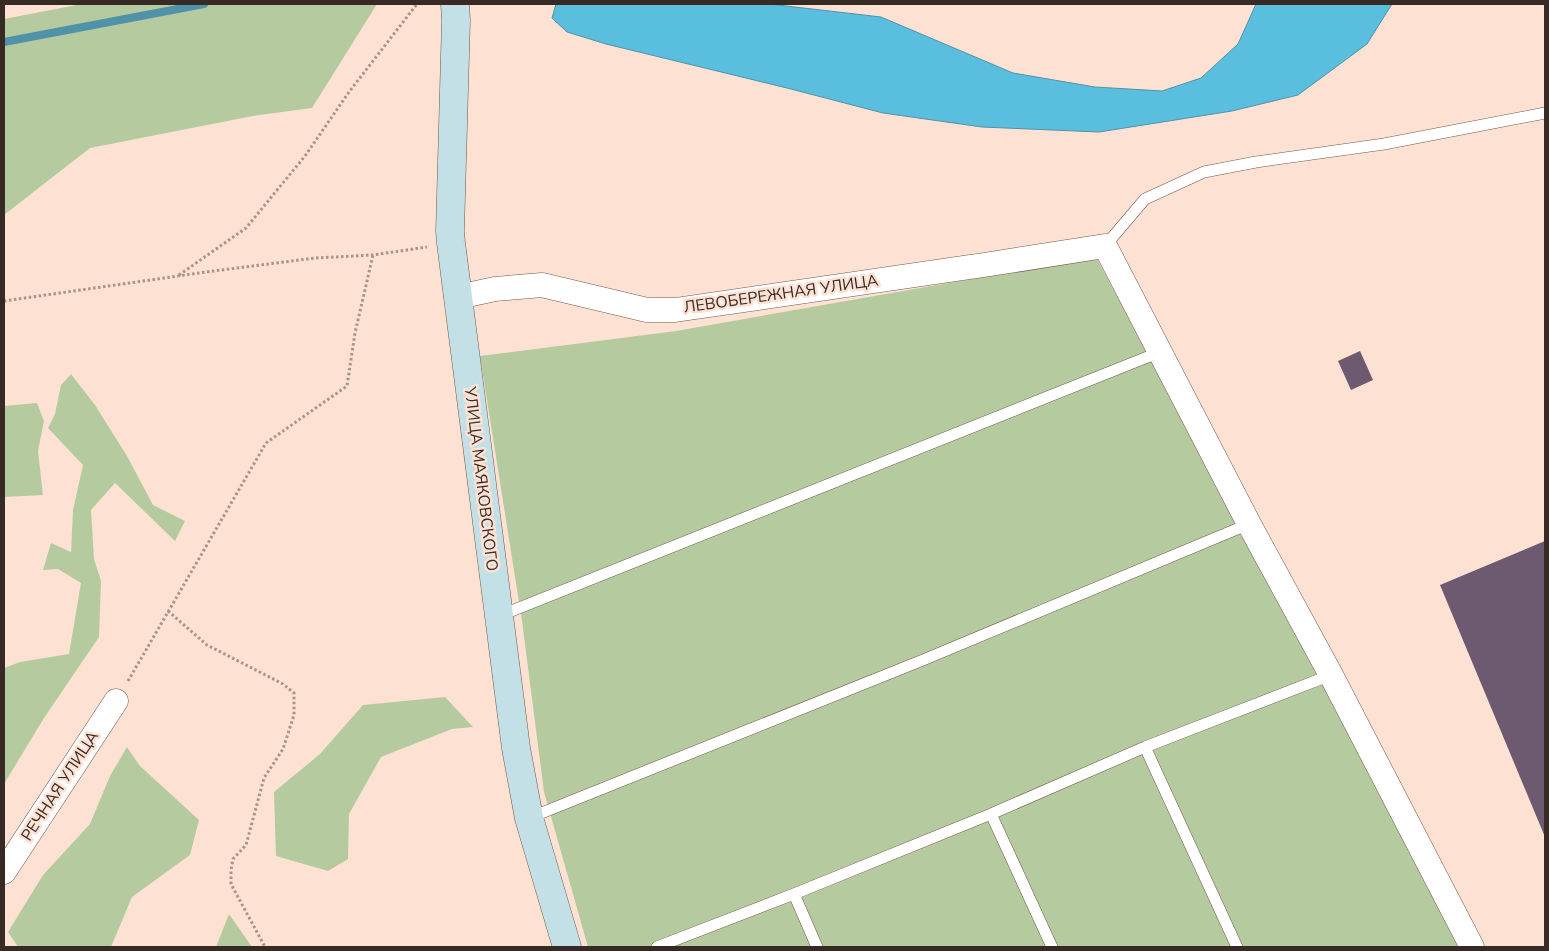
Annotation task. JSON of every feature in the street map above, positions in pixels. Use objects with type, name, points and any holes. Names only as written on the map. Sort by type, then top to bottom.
[{"type":"street","name":"УЛИЦА МАЯКОВСКОГО","points":[[455,12],[451,243],[516,748],[529,818],[567,947]]},
{"type":"street","name":"ЛЕВОБЕРЕЖНАЯ УЛИЦА","points":[[458,297],[495,289],[542,285],[647,310],[675,310],[1105,246]]},
{"type":"street","points":[[1105,246],[1472,947]]},
{"type":"street","name":"РЕЧНАЯ УЛИЦА","points":[[4,872],[116,700]]},
{"type":"lane","points":[[1105,246],[1145,199],[1204,172],[1256,162],[1384,144],[1545,113]]},
{"type":"lane","points":[[498,616],[1160,352]]},
{"type":"lane","points":[[529,818],[923,660],[1249,524]]},
{"type":"lane","points":[[657,947],[991,814],[1145,747],[1331,675]]},
{"type":"lane","points":[[1145,747],[1238,947]]},
{"type":"lane","points":[[991,814],[1052,947]]},
{"type":"lane","points":[[794,894],[817,947]]},
{"type":"path","points":[[178,276],[246,228],[305,156],[349,92],[417,4]]},
{"type":"path","points":[[4,301],[314,258],[373,255],[451,243]]},
{"type":"path","points":[[116,700],[266,443],[348,386],[355,333],[373,255]]},
{"type":"path","points":[[168,612],[208,645],[283,684],[294,693],[294,715],[283,749],[264,778],[246,845],[233,859],[231,870],[231,884],[265,947]]},
{"type":"green space","points":[[82,4],[377,4],[312,108],[253,116],[90,148],[4,215],[4,19]]},
{"type":"green space","points":[[1096,257],[1462,947],[588,947],[544,792],[522,621],[480,356],[676,331]]},
{"type":"green space","points":[[71,374],[95,405],[127,456],[153,505],[185,521],[175,541],[115,483],[91,510],[94,559],[101,581],[99,637],[44,718],[4,784],[4,668],[20,662],[69,654],[81,583],[58,569],[43,570],[51,543],[71,552],[73,510],[83,465],[48,428],[55,414],[61,385]]},
{"type":"green space","points":[[37,403],[44,421],[38,451],[43,495],[4,497],[4,406]]},
{"type":"green space","points":[[445,697],[473,727],[452,729],[381,757],[349,814],[348,859],[328,871],[276,856],[274,792],[320,754],[363,705]]},
{"type":"green space","points":[[127,747],[140,766],[199,820],[190,855],[132,897],[111,947],[18,947],[8,932],[43,875],[90,824],[110,776]]},
{"type":"green space","points":[[229,914],[252,947],[216,947]]},
{"type":"water","points":[[556,4],[769,4],[881,17],[1013,73],[1095,87],[1162,91],[1201,78],[1238,44],[1256,4],[1392,4],[1367,44],[1298,95],[1232,111],[1099,132],[982,127],[883,113],[606,44],[567,32],[552,18]]},
{"type":"building","points":[[1360,351],[1373,380],[1351,390],[1338,361]]},
{"type":"building","points":[[1545,541],[1545,837],[1440,585]]},
{"type":"waterway","points":[[4,42],[204,4]]}]
